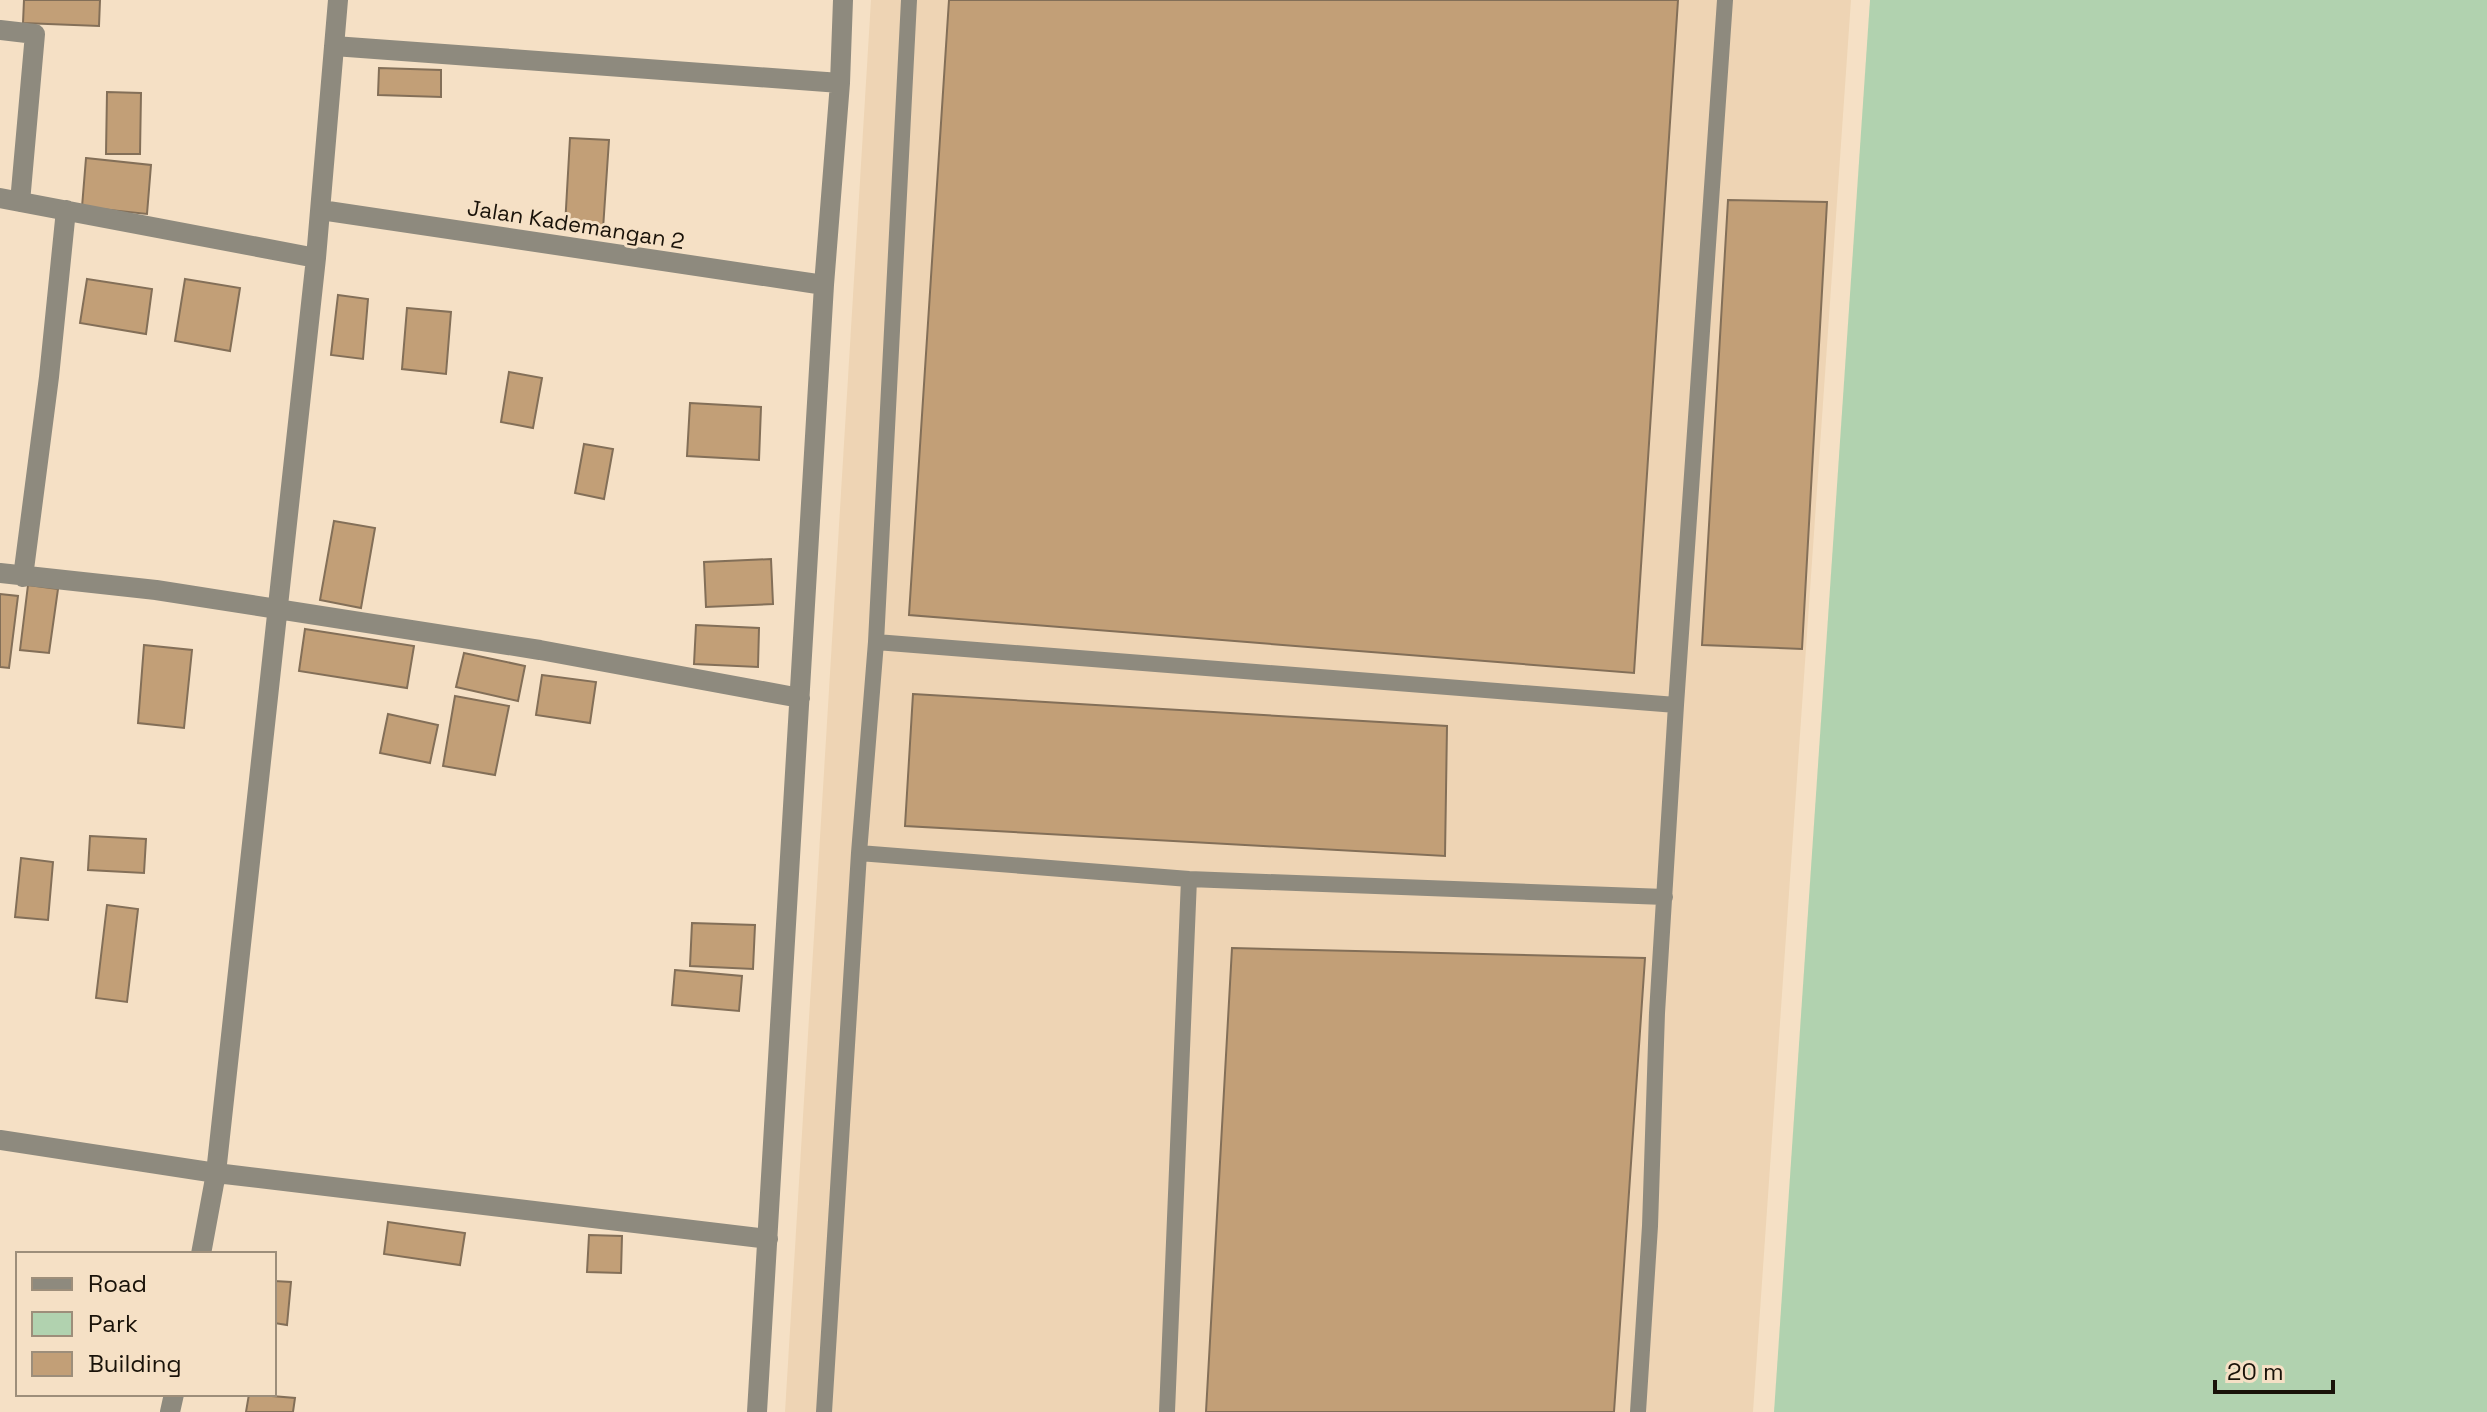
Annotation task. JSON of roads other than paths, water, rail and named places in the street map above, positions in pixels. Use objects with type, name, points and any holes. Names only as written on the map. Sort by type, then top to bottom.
[{"type":"street","points":[[201,1252],[216,1173],[278,611],[321,210],[338,0]]},
{"type":"street","points":[[757,1412],[843,0]]},
{"type":"street","points":[[0,30],[35,34],[10,200],[316,258]]},
{"type":"street","points":[[334,46],[840,83]]},
{"type":"street","points":[[23,577],[49,377],[66,210]]},
{"type":"street","name":"Jalan Kademangan 2","points":[[321,210],[824,285]]},
{"type":"street","points":[[0,573],[156,590],[540,650],[800,698]]},
{"type":"street","points":[[0,1140],[216,1173],[768,1239]]},
{"type":"lane","points":[[824,1412],[859,853],[876,642],[909,0]]},
{"type":"lane","points":[[1638,1412],[1650,1226],[1657,1013],[1725,0]]},
{"type":"lane","points":[[876,642],[1676,705]]},
{"type":"lane","points":[[859,853],[1189,879],[1665,897]]},
{"type":"lane","points":[[1167,1412],[1189,879]]}]
